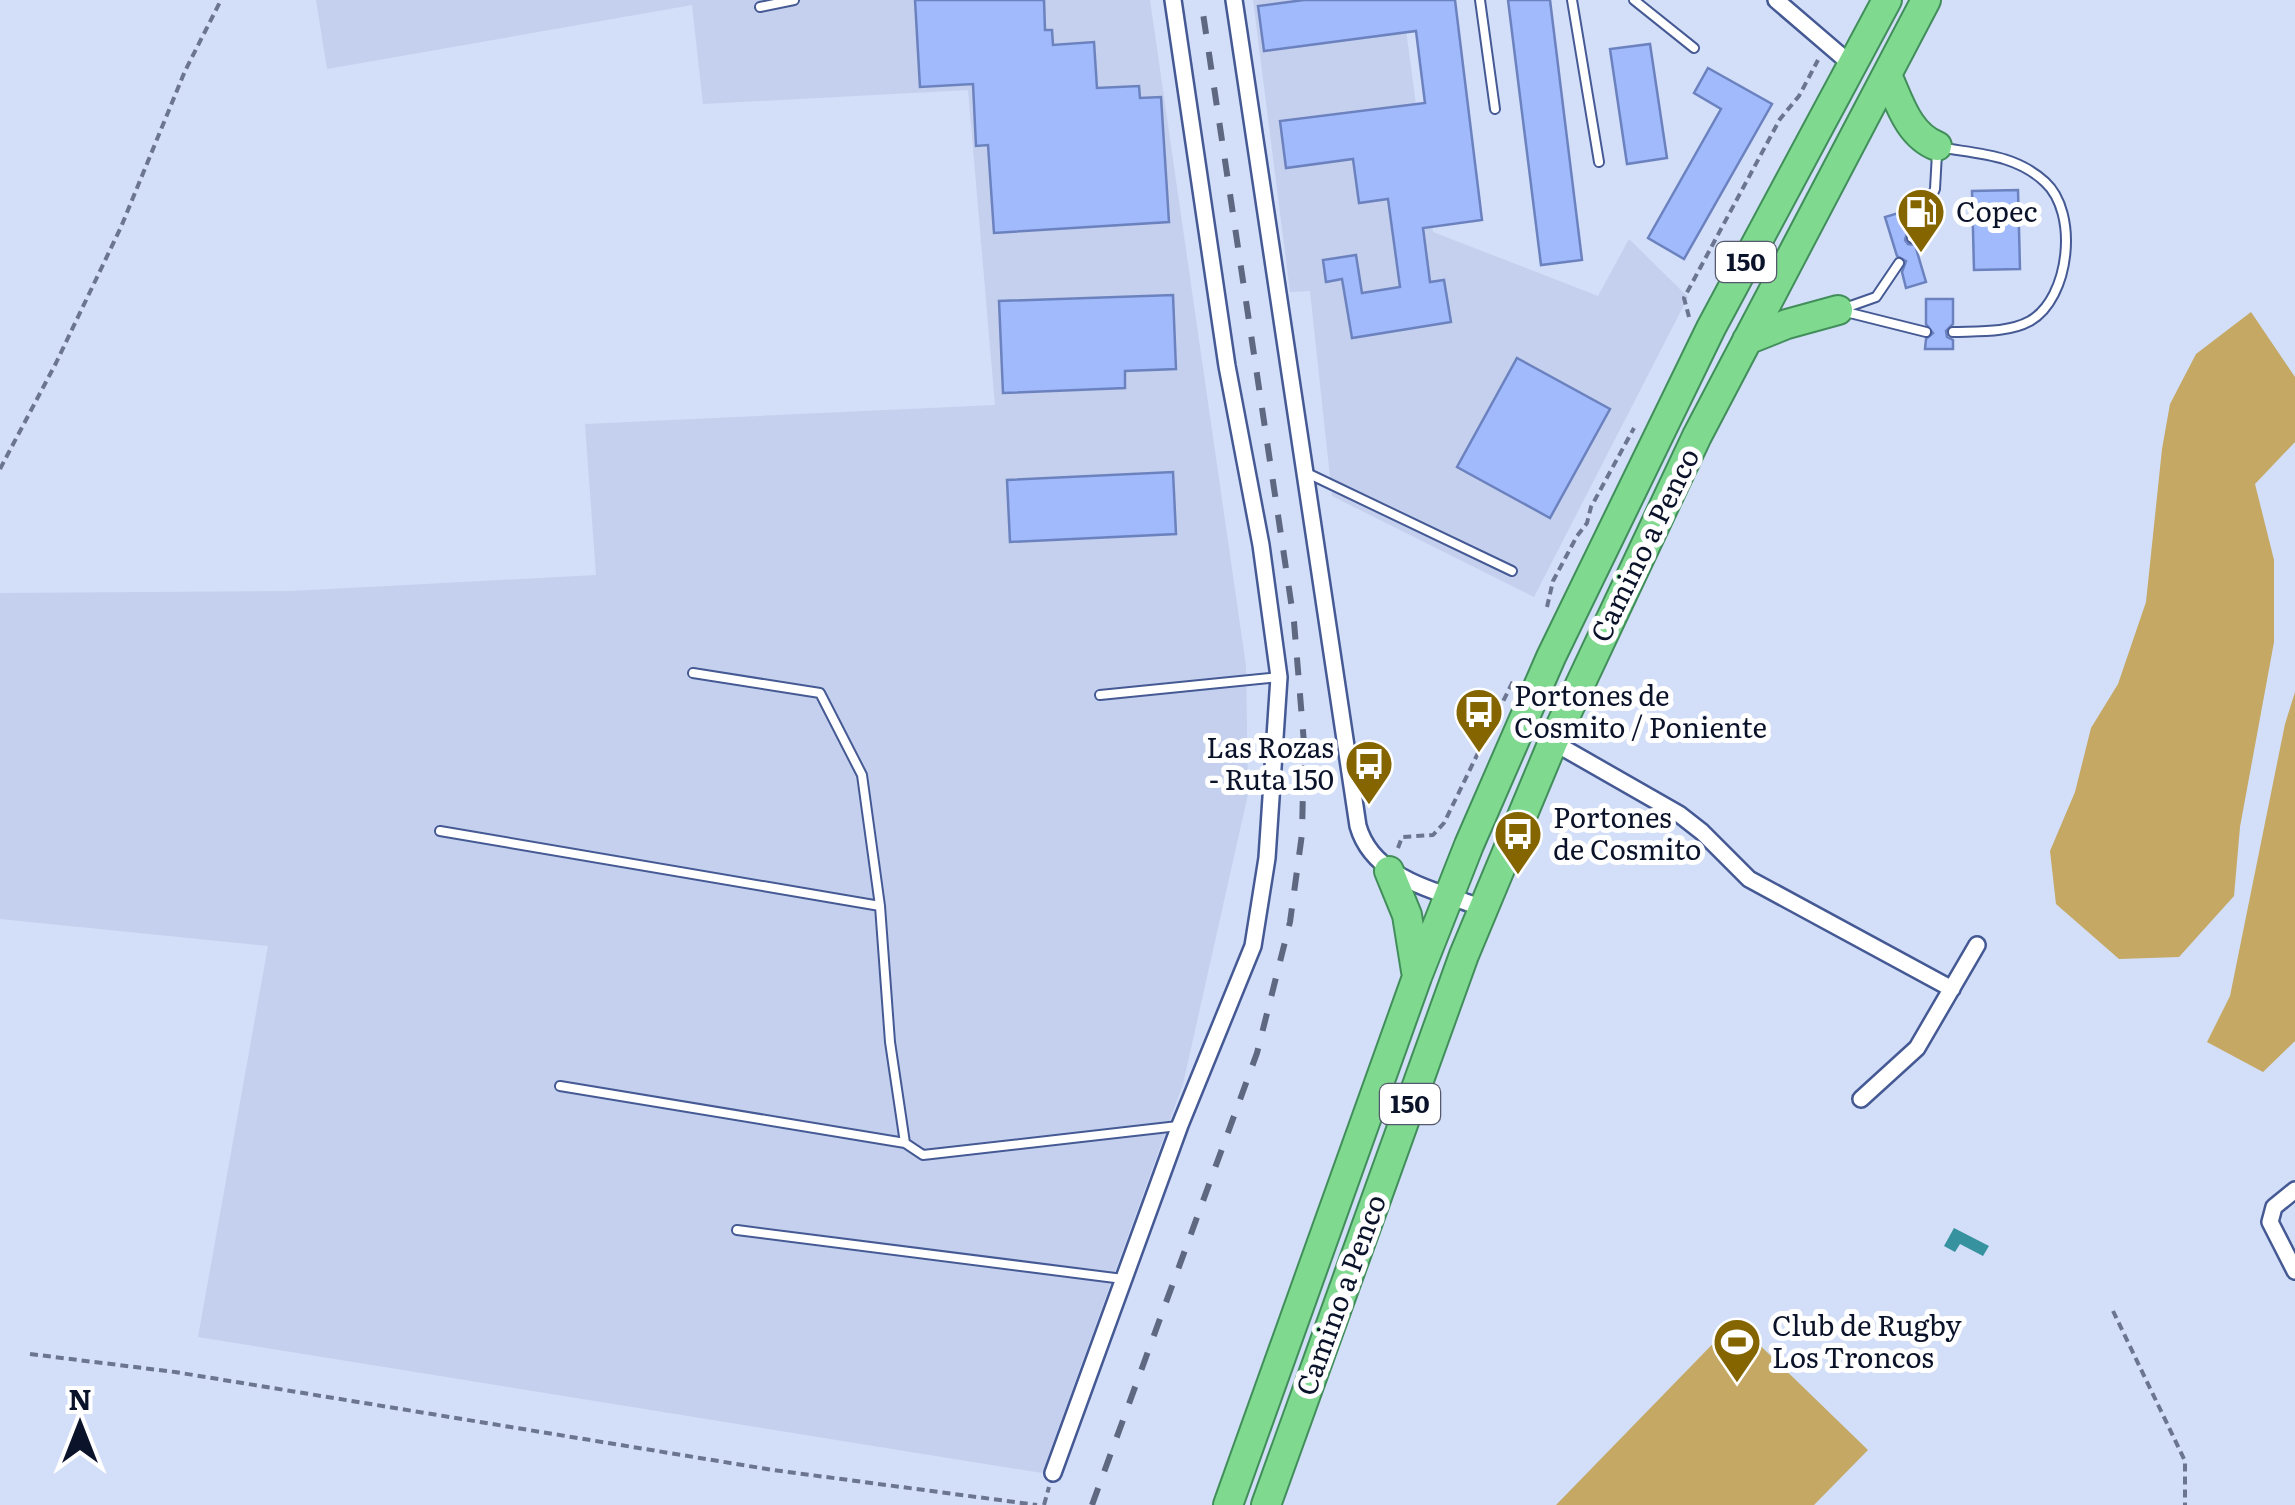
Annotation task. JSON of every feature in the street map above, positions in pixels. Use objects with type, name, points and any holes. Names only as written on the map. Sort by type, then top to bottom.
[{"type":"highway","name":"Camino a Penco","points":[[1228,1505],[1417,977],[1551,657],[1644,461],[1888,0]]},
{"type":"highway","name":"Camino a Penco","points":[[1266,1505],[1482,908],[1553,742],[1645,542],[1926,0]]},
{"type":"highway","points":[[1887,75],[1920,138],[1937,146]]},
{"type":"highway","points":[[1747,340],[1838,310]]},
{"type":"highway","points":[[1389,871],[1407,914],[1417,977]]},
{"type":"street","points":[[1053,1473],[1122,1278],[1253,946],[1267,858],[1279,677],[1260,545],[1227,366],[1173,0]]},
{"type":"street","points":[[1234,0],[1354,812],[1366,847],[1389,871],[1482,908]]},
{"type":"street","points":[[1776,0],[1853,66]]},
{"type":"street","points":[[1553,742],[1679,814],[1749,879],[1952,988]]},
{"type":"street","points":[[1861,1098],[1918,1048],[1977,945]]},
{"type":"street","points":[[2295,1190],[2274,1206],[2270,1216],[2272,1232],[2295,1271]]},
{"type":"lane","points":[[760,6],[794,0]]},
{"type":"lane","points":[[1480,0],[1495,109]]},
{"type":"lane","points":[[1572,0],[1598,162]]},
{"type":"lane","points":[[1634,0],[1694,48]]},
{"type":"lane","points":[[1912,238],[1935,189],[1937,146],[1995,154],[2042,178],[2054,192],[2064,221],[2062,278],[2044,311],[2010,328],[1953,332]]},
{"type":"lane","points":[[1838,310],[1876,297],[1899,263]]},
{"type":"lane","points":[[1838,310],[1926,332]]},
{"type":"lane","points":[[1303,471],[1512,571]]},
{"type":"lane","points":[[692,673],[820,693],[862,775],[880,906],[890,1042],[904,1144]]},
{"type":"lane","points":[[1100,695],[1279,677]]},
{"type":"lane","points":[[440,831],[880,906]]},
{"type":"lane","points":[[560,1086],[904,1144],[923,1155],[1180,1126]]},
{"type":"lane","points":[[737,1230],[1122,1278]]},
{"type":"path","points":[[0,468],[56,364],[121,227],[185,71],[220,0]]},
{"type":"path","points":[[1688,325],[1690,313],[1684,298],[1780,119],[1800,96],[1826,44]]},
{"type":"path","points":[[1542,621],[1553,580],[1588,522],[1592,506],[1636,426]]},
{"type":"path","points":[[1389,871],[1402,836],[1433,835],[1444,822],[1517,672]]},
{"type":"path","points":[[2114,1311],[2185,1461],[2185,1505]]},
{"type":"path","points":[[30,1354],[195,1375],[773,1470],[1037,1505]]},
{"type":"shaded area","points":[[316,0],[1150,0],[1246,666],[1248,794],[1183,1084],[1042,1473],[198,1337],[268,946],[0,919],[0,593],[292,591],[596,575],[585,424],[995,405],[968,90],[703,104],[692,5],[327,69]]},
{"type":"shaded area","points":[[1253,0],[1402,0],[1433,232],[1598,296],[1629,239],[1688,297],[1534,597],[1332,496],[1310,291],[1290,292]]},
{"type":"shaded area","points":[[2251,312],[2295,377],[2295,442],[2255,484],[2274,560],[2274,642],[2240,827],[2234,896],[2179,957],[2119,959],[2056,904],[2050,851],[2075,792],[2091,728],[2118,684],[2146,602],[2170,404],[2196,354]]},
{"type":"shaded area","points":[[2295,692],[2295,1041],[2263,1072],[2207,1042],[2230,996],[2285,724]]},
{"type":"shaded area","points":[[1954,1228],[1989,1246],[1983,1256],[1960,1244],[1955,1252],[1944,1246]]},
{"type":"shaded area","name":"Club de Rugby Los Troncos","points":[[1735,1321],[1868,1450],[1814,1505],[1556,1505]]},
{"type":"building","points":[[915,0],[1044,0],[1045,30],[1052,30],[1053,45],[1094,42],[1097,88],[1139,86],[1140,98],[1161,97],[1169,222],[994,233],[988,145],[976,146],[973,84],[920,87]]},
{"type":"building","points":[[1304,0],[1455,0],[1482,220],[1423,228],[1430,282],[1444,280],[1451,322],[1352,338],[1342,279],[1326,282],[1323,260],[1356,255],[1362,293],[1400,287],[1388,199],[1359,203],[1353,159],[1286,168],[1280,121],[1425,103],[1416,31],[1264,51],[1258,6]]},
{"type":"building","points":[[1508,0],[1550,0],[1582,260],[1541,265]]},
{"type":"building","points":[[1650,44],[1667,158],[1627,164],[1610,49]]},
{"type":"building","points":[[1708,68],[1772,104],[1684,259],[1648,238],[1721,109],[1694,93]]},
{"type":"building","points":[[2018,190],[2020,269],[1974,270],[1972,191]]},
{"type":"building","points":[[1905,211],[1909,226],[1905,240],[1915,245],[1926,282],[1906,288],[1902,272],[1906,261],[1897,256],[1885,217]]},
{"type":"building","points":[[1173,295],[1176,369],[1125,371],[1125,388],[1003,393],[999,301]]},
{"type":"building","points":[[1926,299],[1953,299],[1953,324],[1946,331],[1953,340],[1953,349],[1925,349],[1926,339],[1933,333],[1926,324]]},
{"type":"building","points":[[1517,358],[1610,409],[1550,518],[1457,467]]},
{"type":"building","points":[[1173,472],[1176,534],[1010,542],[1007,480]]},
{"type":"railway","points":[[1092,1505],[1257,1053],[1290,922],[1302,834],[1304,743],[1294,622],[1201,0]]},
{"type":"place","name":"Copec","points":[[1921,254]]},
{"type":"place","name":"Portones de Cosmito / Poniente","points":[[1479,754]]},
{"type":"place","name":"Las Rozas - Ruta 150","points":[[1369,806]]},
{"type":"place","name":"Portones de Cosmito","points":[[1518,876]]},
{"type":"place","name":"Club de Rugby Los Troncos","points":[[1737,1384]]}]
